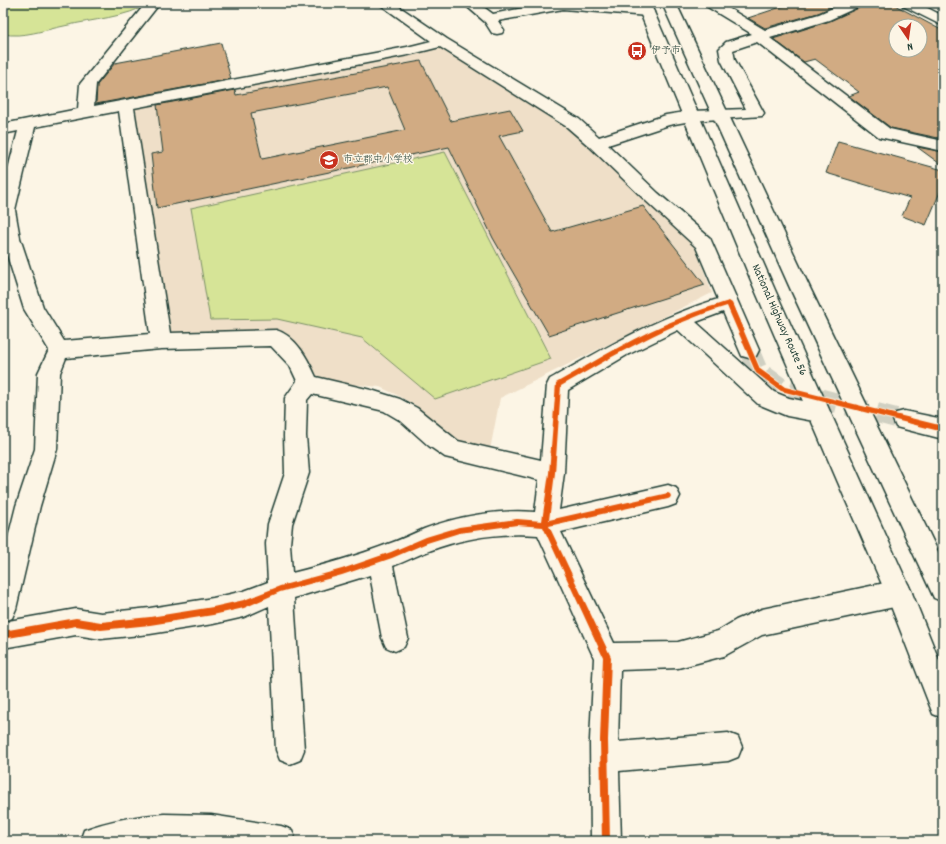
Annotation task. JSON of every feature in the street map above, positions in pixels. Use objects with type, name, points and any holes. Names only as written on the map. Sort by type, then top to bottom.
[{"type":"main road","points":[[86,112],[88,84],[153,3]]},
{"type":"main road","points":[[385,3],[442,42],[573,123],[652,197],[704,242],[749,350]]},
{"type":"main road","points":[[470,3],[494,24],[528,7],[563,5],[645,8]]},
{"type":"main road","points":[[669,3],[842,378],[942,583]]},
{"type":"main road","points":[[711,3],[761,35],[885,134],[943,146]]},
{"type":"main road","points":[[908,3],[943,22]]},
{"type":"main road","points":[[596,144],[666,120],[691,116],[756,113],[728,60],[726,50],[731,45],[824,17],[850,4]]},
{"type":"main road","name":"National Highway Route 56","points":[[645,8],[898,594],[943,704]]},
{"type":"main road","points":[[3,129],[408,51],[442,42]]},
{"type":"main road","points":[[126,105],[161,340]]},
{"type":"main road","points":[[28,124],[5,210],[11,238],[34,309],[59,350]]},
{"type":"main road","points":[[606,841],[604,758],[607,657],[545,524],[552,473],[558,385],[644,337],[702,310],[729,303]]},
{"type":"main road","points":[[681,320],[766,398],[787,406],[819,413]]},
{"type":"main road","points":[[59,350],[161,340],[276,338],[298,361],[308,383],[322,389],[376,399],[398,407],[420,422],[442,444],[453,450],[552,473]]},
{"type":"main road","points":[[3,609],[28,506],[46,449],[49,373],[59,350]]},
{"type":"main road","points":[[290,750],[278,544],[280,524],[293,488],[296,473],[296,398],[308,383]]},
{"type":"main road","points":[[904,420],[943,430]]},
{"type":"main road","points":[[3,635],[76,622],[101,626],[150,622],[213,611],[244,604],[280,589],[342,572],[380,559],[426,540],[459,530],[517,522],[545,524],[668,496]]},
{"type":"main road","points":[[380,559],[395,638]]},
{"type":"main road","points":[[607,657],[678,655],[724,643],[745,629],[762,622],[898,594]]},
{"type":"main road","points":[[604,758],[728,746]]},
{"type":"main road","points":[[95,841],[138,830],[182,828],[246,834],[281,841]]},
{"type":"shaded area","points":[[439,47],[568,124],[695,246],[712,293],[500,398],[490,450],[452,443],[443,435],[431,419],[416,406],[380,387],[328,382],[317,379],[312,371],[307,357],[279,331],[170,334],[133,109],[136,106]]},
{"type":"green space","points":[[3,3],[151,3],[130,12],[109,18],[34,33],[11,35],[3,34]]},
{"type":"green space","points":[[445,152],[551,359],[435,399],[362,338],[277,319],[210,320],[191,208]]},
{"type":"building","points":[[793,3],[840,3],[818,13],[765,28],[748,18]]},
{"type":"building","points":[[863,3],[891,3],[919,18],[888,18],[888,58],[928,58],[928,23],[943,31],[943,139],[891,128],[849,96],[859,92],[815,59],[804,62],[773,39],[830,21],[861,7]]},
{"type":"building","points":[[221,43],[231,79],[96,104],[97,85],[115,63]]},
{"type":"building","points":[[421,61],[451,121],[510,109],[523,131],[499,136],[552,232],[643,206],[705,285],[549,335],[493,238],[449,147],[157,208],[151,154],[163,152],[157,105],[235,90],[236,95]],"holes":[[[387,87],[405,130],[262,159],[251,113]]]},
{"type":"building","points":[[838,141],[943,170],[943,185],[926,225],[902,216],[910,198],[826,173]]},
{"type":"building","points":[[917,147],[943,152],[943,166]]},
{"type":"tunnel","points":[[749,350],[758,371],[783,389],[904,420]]},
{"type":"cycle path","points":[[606,841],[604,740],[607,657],[545,524],[552,473],[558,385],[641,338],[684,318],[729,303],[758,371],[783,389],[943,429]]},
{"type":"cycle path","points":[[3,635],[76,622],[101,626],[150,621],[213,611],[244,604],[280,589],[342,572],[392,555],[426,540],[459,530],[517,522],[545,524],[668,496]]},
{"type":"place","name":"伊予市","points":[[637,51]]},
{"type":"place","name":"市立郡中小学校","points":[[329,160]]}]
